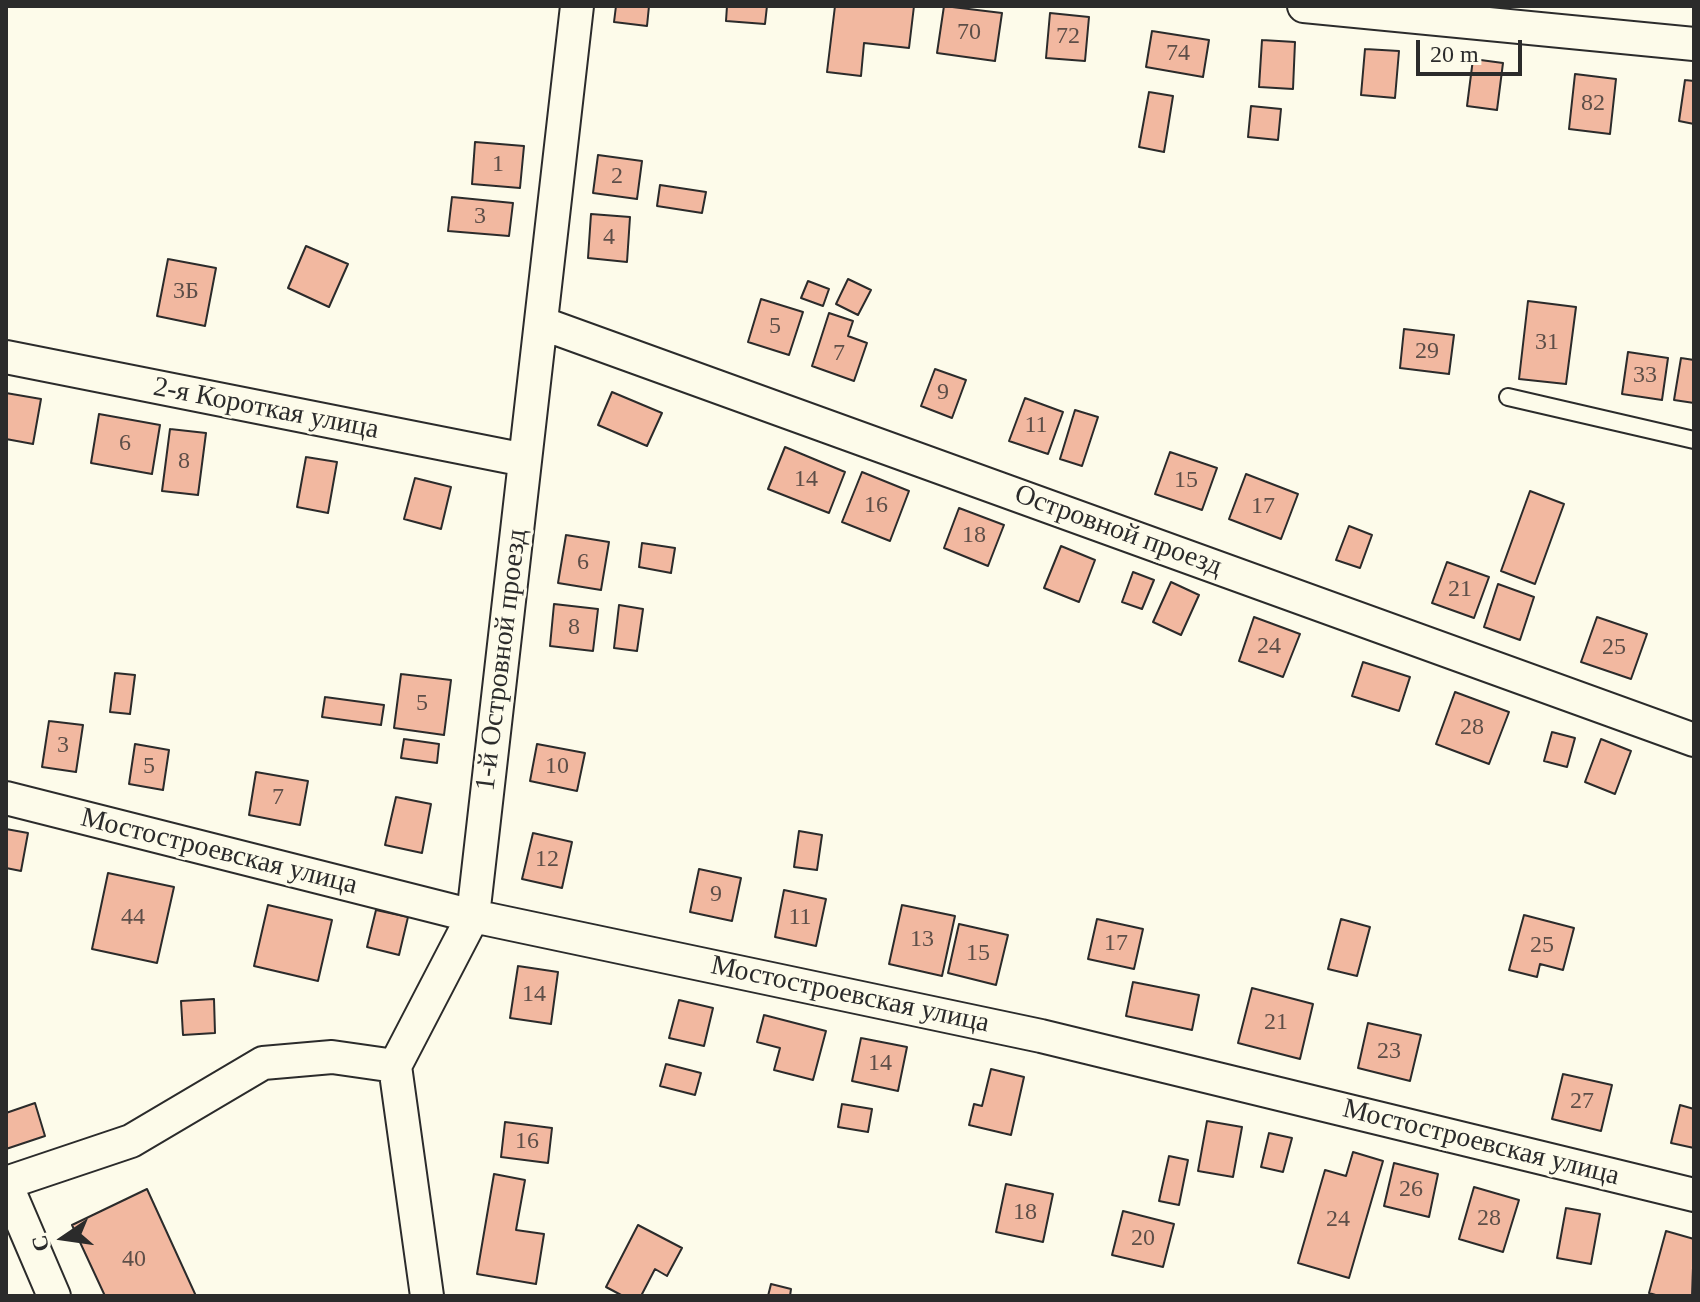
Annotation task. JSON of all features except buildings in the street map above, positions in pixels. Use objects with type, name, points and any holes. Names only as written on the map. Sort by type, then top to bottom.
[{"type":"street","name":"1-й Островной проезд","points":[[395,1066],[473,916],[577,6]]},
{"type":"street","points":[[1304,6],[1694,44]]},
{"type":"street","name":"Островной проезд","points":[[541,323],[1694,740]]},
{"type":"street","name":"2-я Короткая улица","points":[[6,357],[525,460]]},
{"type":"street","name":"Мостостроевская улица","points":[[6,798],[473,916],[1041,1036],[1694,1195]]},
{"type":"street","points":[[54,1296],[6,1184],[131,1141],[263,1063],[332,1057],[395,1066],[427,1296]]},
{"type":"lane","points":[[1508,397],[1694,440]]}]
